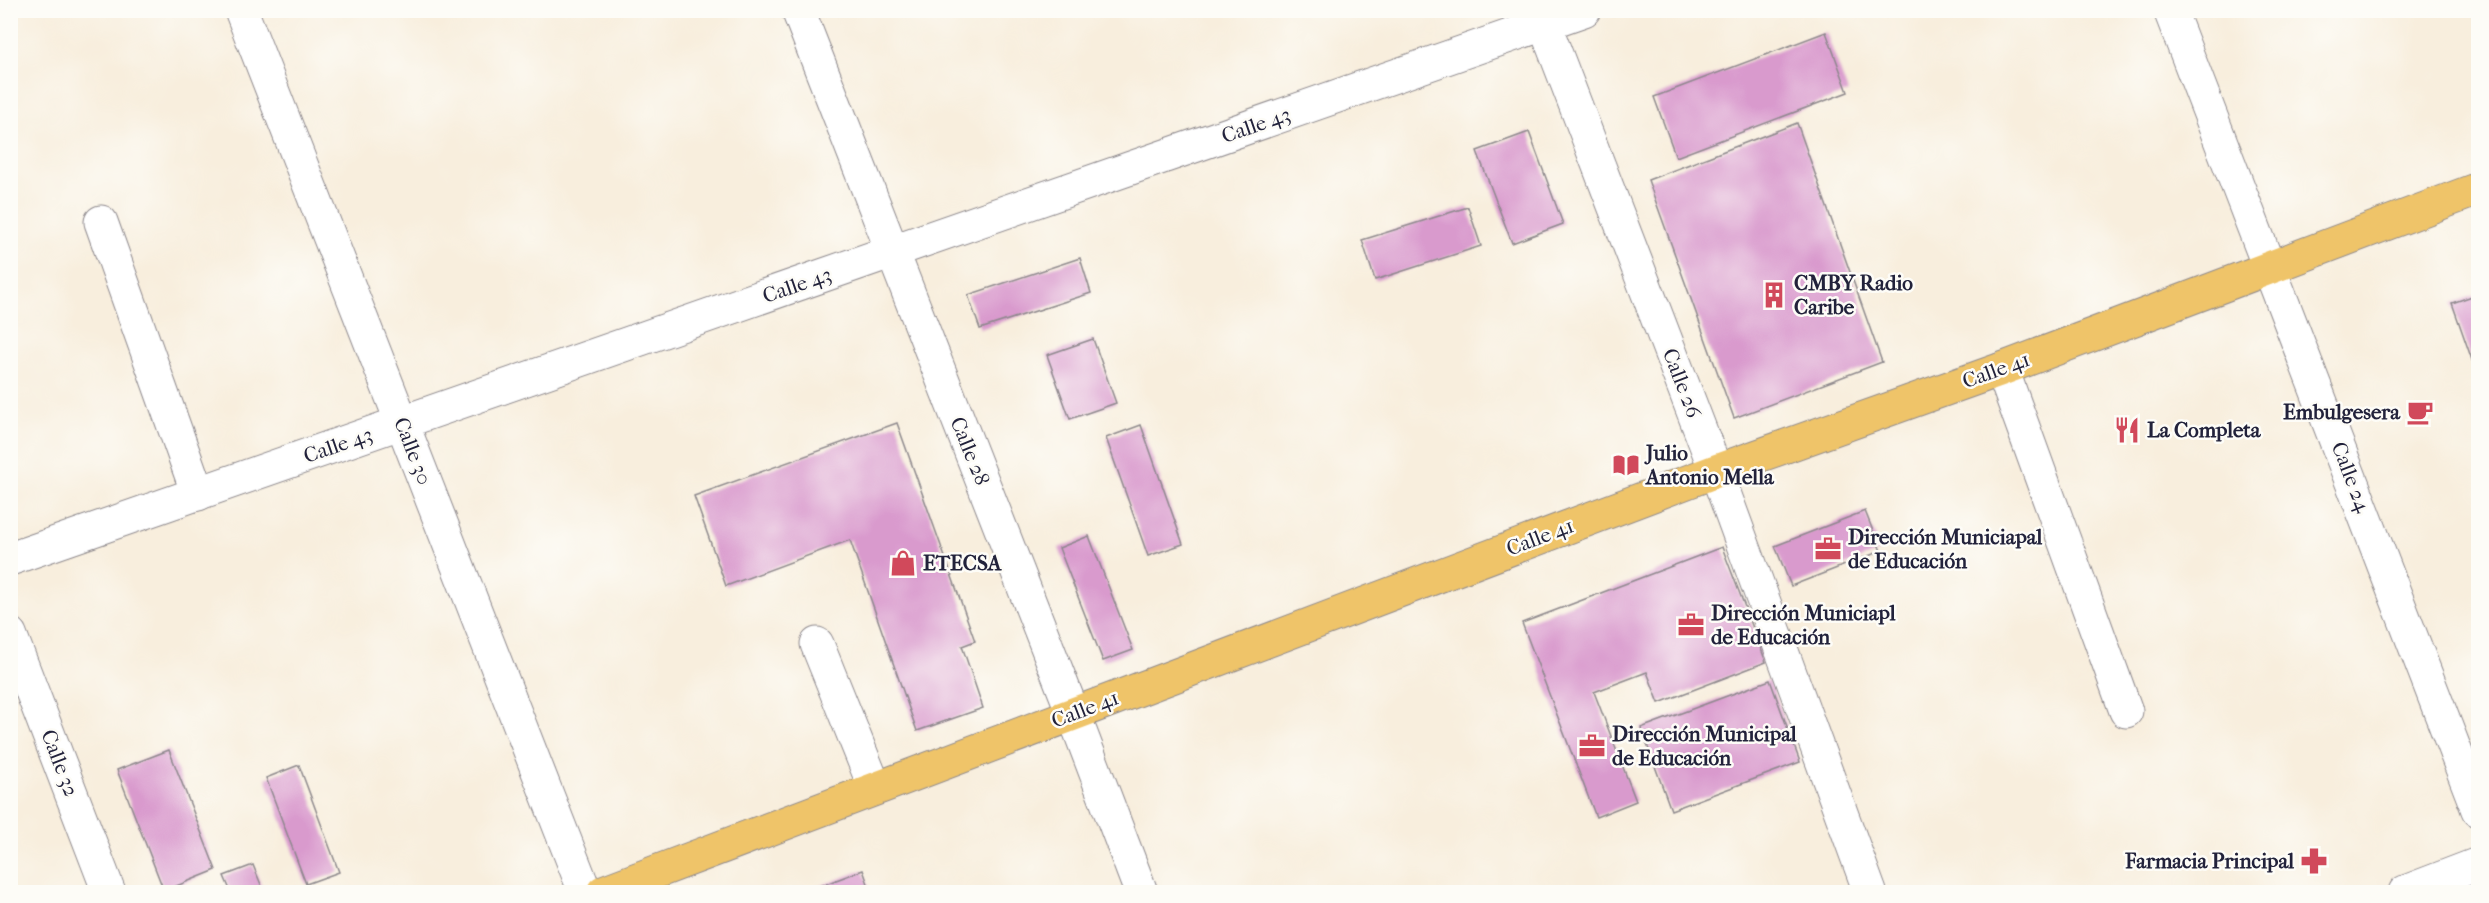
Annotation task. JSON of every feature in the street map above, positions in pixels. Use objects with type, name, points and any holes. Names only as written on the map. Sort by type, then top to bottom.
[{"type":"main road","name":"Calle 41","points":[[603,892],[1716,471],[2002,369],[2478,189]]},
{"type":"street","name":"Calle 30","points":[[241,10],[585,892]]},
{"type":"street","name":"Calle 28","points":[[798,10],[891,252],[1074,713],[1141,892]]},
{"type":"street","name":"Calle 43","points":[[10,559],[891,252],[1542,17],[1584,10]]},
{"type":"street","name":"Calle 24","points":[[2170,10],[2271,267],[2478,810]]},
{"type":"street","name":"Calle 26","points":[[1542,17],[1716,471],[1870,892]]},
{"type":"street","points":[[101,222],[198,494]]},
{"type":"street","points":[[2002,369],[2126,711]]},
{"type":"street","name":"Calle 32","points":[[10,634],[109,892]]},
{"type":"street","points":[[817,644],[875,788]]},
{"type":"street","points":[[2404,892],[2478,864]]},
{"type":"building","points":[[1826,32],[1848,92],[1676,157],[1654,97]]},
{"type":"building","name":"CMBY Radio Caribe","points":[[1797,123],[1882,362],[1734,418],[1648,180]]},
{"type":"building","points":[[1529,132],[1563,224],[1512,243],[1477,151]]},
{"type":"building","points":[[1468,207],[1481,246],[1375,280],[1362,240]]},
{"type":"building","points":[[1080,258],[1091,293],[980,329],[968,295]]},
{"type":"building","points":[[2478,294],[2478,377],[2452,303]]},
{"type":"building","points":[[1093,339],[1116,403],[1070,419],[1047,355]]},
{"type":"building","name":"ETECSA","points":[[897,423],[975,641],[962,646],[983,708],[917,731],[850,540],[726,586],[694,496]]},
{"type":"building","points":[[1141,425],[1183,544],[1148,556],[1106,438]]},
{"type":"building","name":"Dirección Municiapal de Educación","points":[[1865,511],[1881,551],[1791,586],[1775,546]]},
{"type":"building","points":[[1089,536],[1133,650],[1103,661],[1059,548]]},
{"type":"building","points":[[1722,547],[1766,662],[1659,703],[1647,672],[1594,692],[1636,801],[1596,817],[1522,623]]},
{"type":"building","name":"Dirección Municipal de Educación","points":[[1770,680],[1800,762],[1671,810],[1641,728]]},
{"type":"building","points":[[169,750],[216,870],[164,891],[117,770]]},
{"type":"building","points":[[299,765],[339,872],[306,884],[266,778]]},
{"type":"building","points":[[253,865],[264,892],[231,892],[224,876]]},
{"type":"building","points":[[863,870],[871,892],[804,892]]},
{"type":"place","name":"CMBY Radio Caribe","points":[[1774,295]]},
{"type":"place","name":"Embulgesera","points":[[2420,412]]},
{"type":"place","name":"La Completa","points":[[2127,430]]},
{"type":"place","name":"Julio Antonio Mella","points":[[1626,465]]},
{"type":"place","name":"Dirección Municiapal de Educación","points":[[1828,549]]},
{"type":"place","name":"ETECSA","points":[[903,563]]},
{"type":"place","name":"Dirección Municiapl de Educación","points":[[1691,625]]},
{"type":"place","name":"Dirección Municipal de Educación","points":[[1592,746]]},
{"type":"place","name":"Farmacia Principal","points":[[2314,861]]}]
